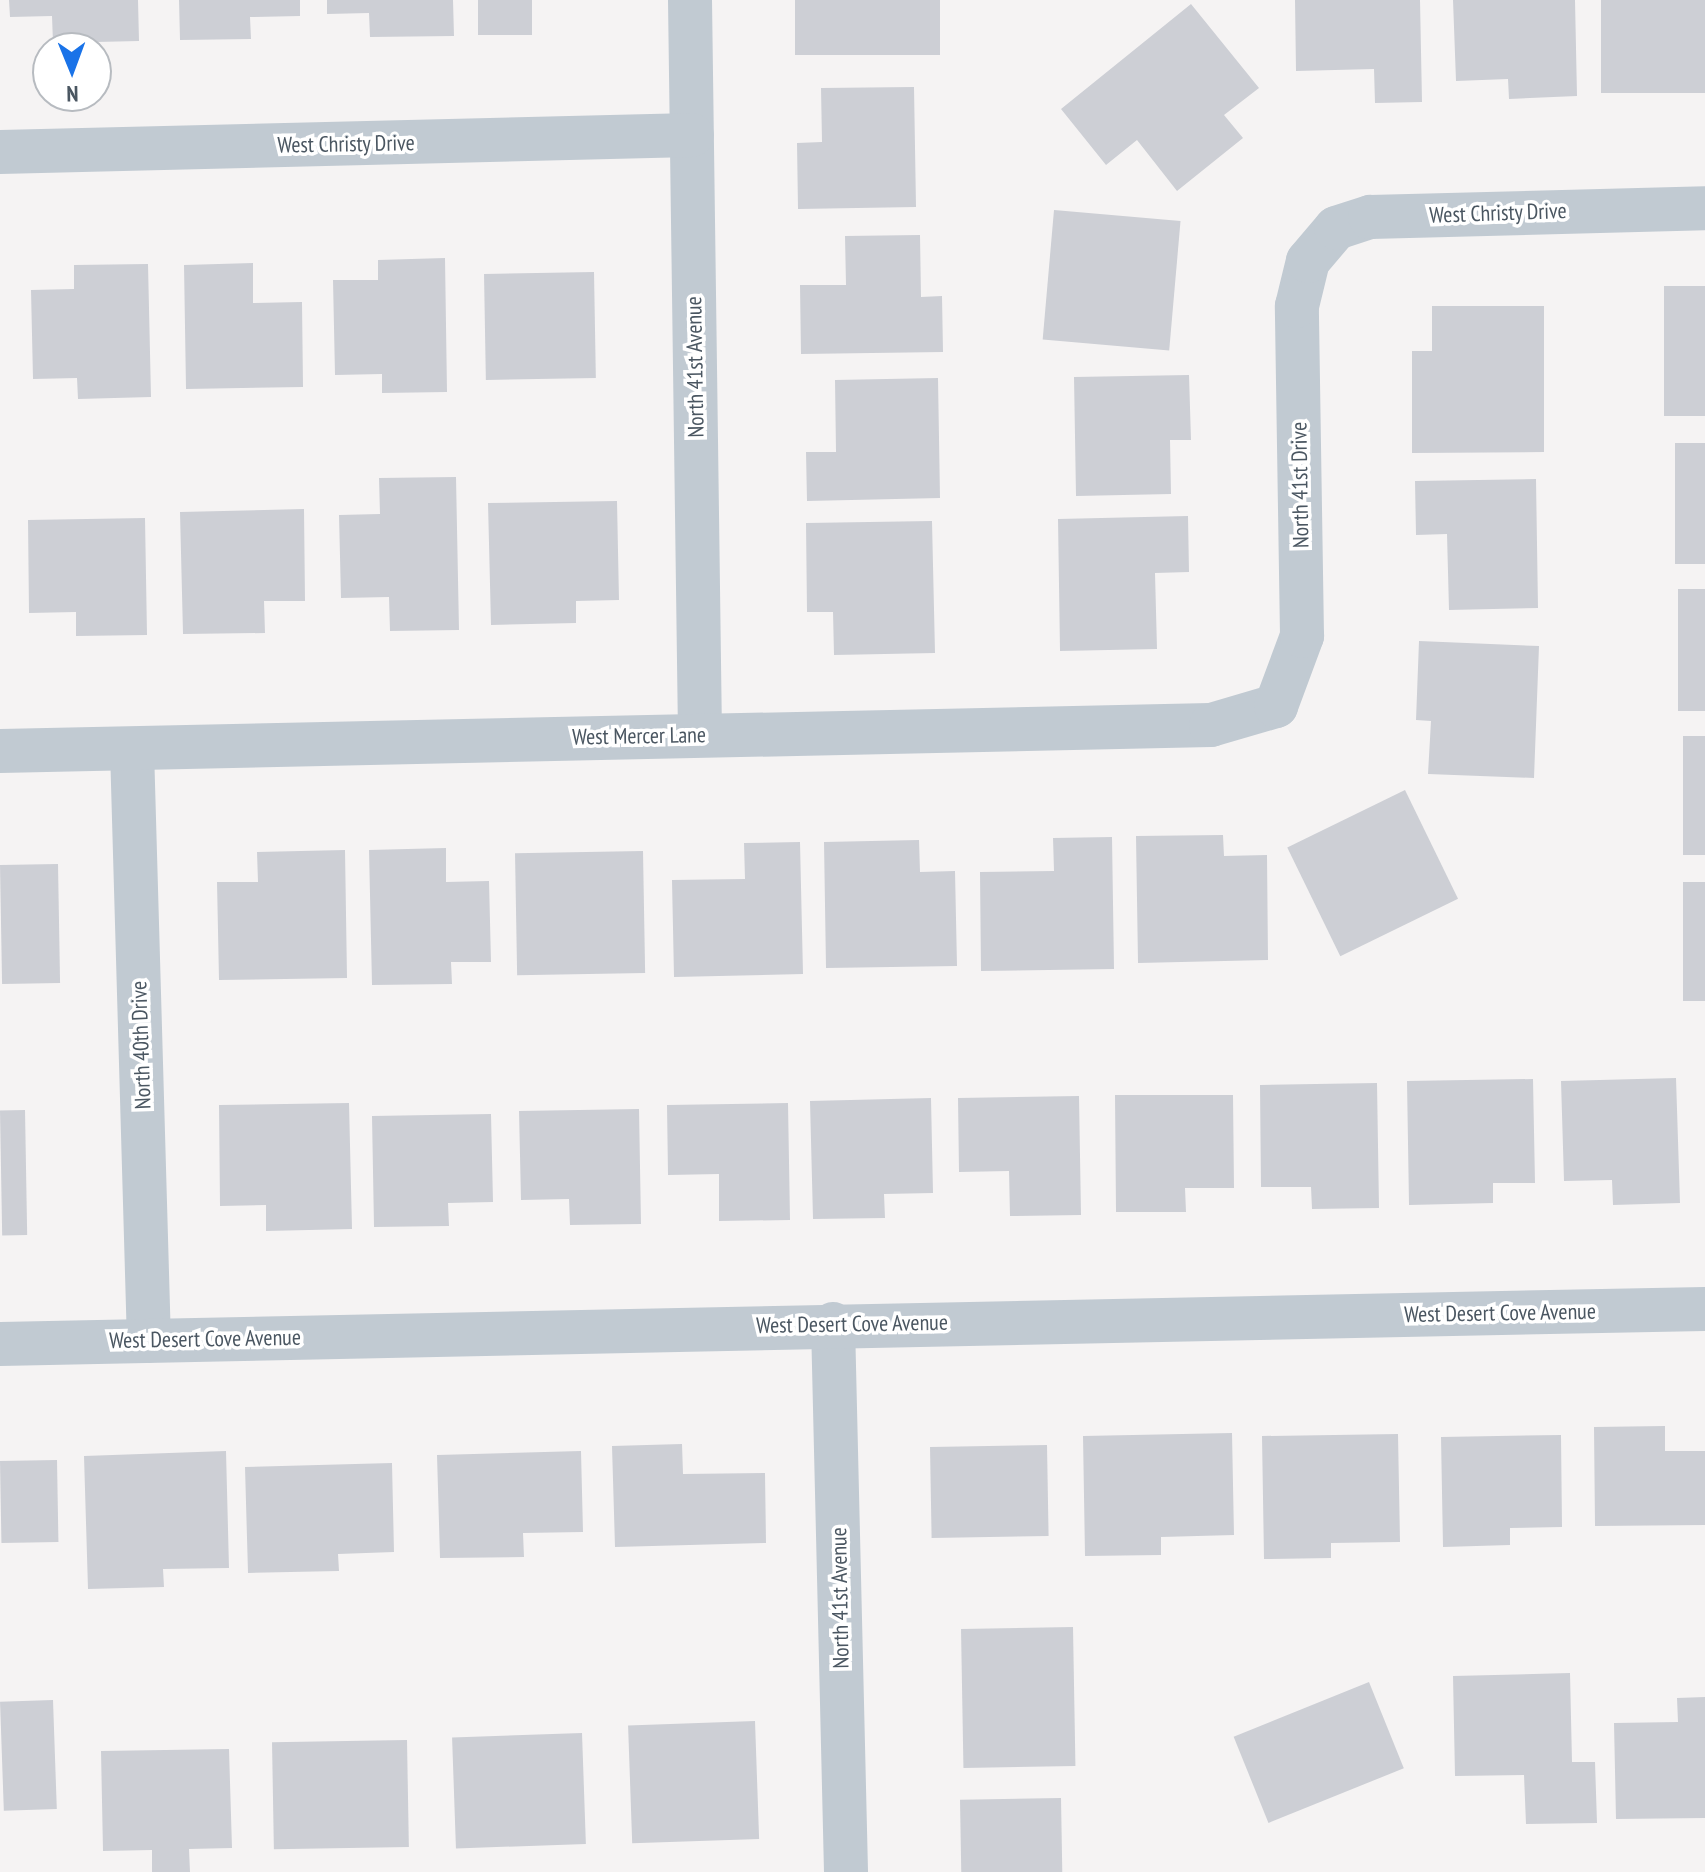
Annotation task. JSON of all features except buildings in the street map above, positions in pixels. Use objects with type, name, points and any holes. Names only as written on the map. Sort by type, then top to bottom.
[{"type":"street","name":"North 41st Avenue","points":[[690,0],[700,734]]},
{"type":"street","name":"West Christy Drive","points":[[0,152],[692,135]]},
{"type":"street","name":"West Christy Drive","points":[[1308,261],[1336,228],[1370,217],[1705,208]]},
{"type":"street","name":"North 41st Drive","points":[[1276,706],[1302,636],[1297,306],[1308,261]]},
{"type":"street","name":"West Mercer Lane","points":[[0,751],[1211,725],[1276,706]]},
{"type":"street","name":"North 40th Drive","points":[[132,749],[149,1341]]},
{"type":"street","name":"West Desert Cove Avenue","points":[[0,1344],[833,1324],[1705,1309]]},
{"type":"street","name":"North 41st Avenue","points":[[833,1324],[846,1872]]}]
